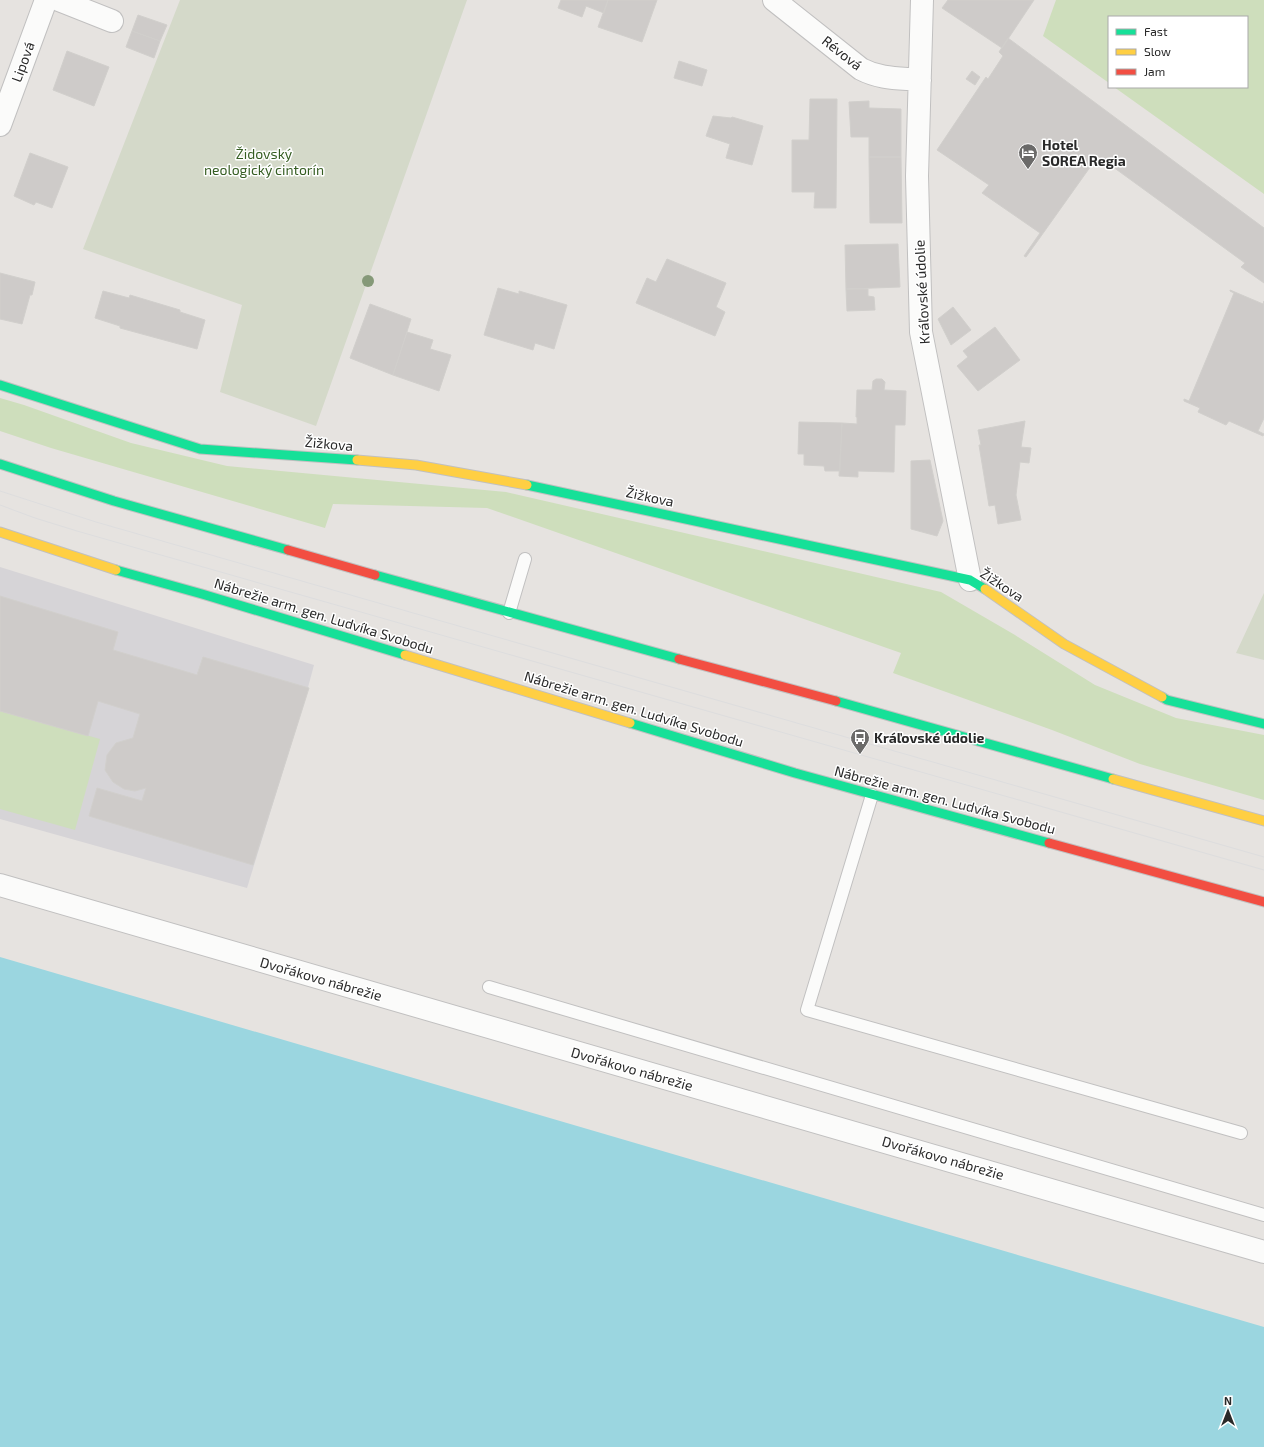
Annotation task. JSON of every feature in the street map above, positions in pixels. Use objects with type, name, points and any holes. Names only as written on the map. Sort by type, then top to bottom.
[{"type":"main road","name":"Žižkova","points":[[0,385],[200,449],[329,457],[416,465],[485,477],[970,580],[979,584],[1064,644],[1167,700],[1264,724]]},
{"type":"main road","points":[[0,464],[114,500],[509,613],[897,718],[1264,821]]},
{"type":"main road","name":"Nábrežie arm. gen. Ludvíka Svobodu","points":[[0,532],[100,564],[795,773],[1264,902]]},
{"type":"street","name":"Lipová","points":[[0,125],[46,0]]},
{"type":"street","points":[[59,0],[112,21]]},
{"type":"street","name":"Révová","points":[[774,0],[861,69],[872,75],[920,80]]},
{"type":"street","name":"Kráľovské údolie","points":[[922,0],[917,176],[921,332],[970,580]]},
{"type":"street","name":"Dvořákovo nábrežie","points":[[0,885],[1264,1252]]},
{"type":"lane","points":[[509,613],[525,559]]},
{"type":"lane","points":[[872,795],[807,1010],[1241,1133]]},
{"type":"lane","points":[[489,987],[1264,1215]]},
{"type":"shaded area","points":[[0,567],[314,665],[303,706],[247,888],[0,819]]},
{"type":"green space","name":"Židovský neologický cintorín","points":[[180,0],[467,0],[316,426],[220,392],[242,305],[83,249]]},
{"type":"green space","points":[[1056,0],[1264,0],[1264,194],[1115,88],[1248,88],[1248,16],[1108,16],[1108,82],[1043,36]]},
{"type":"green space","points":[[0,398],[131,443],[227,466],[506,492],[941,592],[1015,635],[1095,685],[1176,718],[1264,735],[1264,800],[1140,764],[1052,730],[893,673],[901,653],[487,508],[333,504],[325,528],[51,448],[0,431]]},
{"type":"green space","points":[[1264,593],[1264,660],[1236,653]]},
{"type":"green space","points":[[0,711],[100,739],[75,830],[0,809]]},
{"type":"water","points":[[0,957],[1264,1327],[1264,1447],[0,1447]]},
{"type":"building","points":[[561,0],[608,0],[604,13],[586,6],[582,17],[558,8]]},
{"type":"building","points":[[608,0],[657,0],[642,42],[598,27]]},
{"type":"building","points":[[948,0],[1034,0],[1002,48],[942,8]]},
{"type":"building","points":[[138,15],[167,25],[160,41],[132,31]]},
{"type":"building","points":[[132,31],[160,41],[154,58],[126,47]]},
{"type":"building","name":"Hotel SOREA Regia","points":[[1008,38],[1264,228],[1264,283],[1241,267],[1245,263],[1098,156],[1026,257],[1024,256],[1040,233],[982,193],[989,185],[937,150],[986,77],[988,79],[1003,56],[999,52]]},
{"type":"building","points":[[67,51],[109,67],[94,106],[53,90]]},
{"type":"building","points":[[679,61],[707,70],[702,86],[674,78]]},
{"type":"building","points":[[972,71],[980,77],[975,85],[966,79]]},
{"type":"building","points":[[810,99],[837,99],[836,208],[814,208],[815,192],[792,192],[792,140],[809,140]]},
{"type":"building","points":[[869,101],[869,108],[901,109],[901,157],[869,157],[869,137],[851,137],[849,102]]},
{"type":"building","points":[[713,116],[732,117],[763,126],[752,165],[726,158],[730,144],[706,136]]},
{"type":"building","points":[[30,153],[68,167],[52,208],[36,202],[34,205],[14,196]]},
{"type":"building","points":[[869,157],[901,157],[902,223],[870,223]]},
{"type":"building","points":[[898,244],[900,287],[846,289],[845,245]]},
{"type":"building","points":[[667,259],[726,283],[716,307],[725,312],[715,336],[636,303],[647,278],[656,282]]},
{"type":"building","points":[[0,273],[35,282],[22,324],[0,319]]},
{"type":"building","points":[[498,288],[519,294],[519,291],[567,305],[554,349],[535,343],[533,350],[484,335]]},
{"type":"building","points":[[846,289],[868,289],[868,296],[874,297],[875,310],[847,311]]},
{"type":"building","points":[[1230,290],[1263,304],[1264,301],[1264,418],[1258,431],[1264,434],[1263,436],[1229,421],[1226,425],[1198,412],[1200,408],[1184,401],[1184,399],[1189,401],[1234,293]]},
{"type":"building","points":[[103,291],[129,298],[130,295],[180,310],[180,312],[205,320],[197,349],[120,328],[120,326],[95,318]]},
{"type":"building","points":[[370,304],[411,319],[393,375],[350,358]]},
{"type":"building","points":[[953,307],[971,330],[951,345],[938,319]]},
{"type":"building","points":[[995,327],[1020,360],[978,391],[957,366],[968,357],[963,351]]},
{"type":"building","points":[[407,332],[433,340],[430,349],[451,355],[439,391],[393,375]]},
{"type":"building","points":[[876,379],[882,379],[885,382],[884,390],[906,391],[905,425],[895,425],[894,472],[858,471],[858,477],[839,476],[842,423],[857,424],[857,390],[872,390],[873,381]]},
{"type":"building","points":[[1025,421],[1021,447],[1031,448],[1029,463],[1020,462],[1016,495],[1021,520],[998,524],[995,505],[989,506],[978,430]]},
{"type":"building","points":[[799,422],[842,423],[840,471],[825,471],[824,466],[804,465],[804,454],[798,454]]},
{"type":"building","points":[[930,460],[943,521],[937,536],[911,529],[911,461]]},
{"type":"building","points":[[0,596],[118,632],[113,650],[197,675],[203,657],[309,688],[253,865],[89,816],[97,788],[142,801],[146,788],[135,791],[124,789],[113,782],[105,770],[107,755],[116,743],[133,738],[140,714],[98,701],[88,736],[0,711]]},
{"type":"tram line","points":[[0,491],[96,522],[1264,857]]},
{"type":"tram line","points":[[0,505],[77,531],[1264,870]]},
{"type":"traffic: fast","points":[[0,385],[200,449],[357,460]]},
{"type":"traffic: fast","points":[[0,464],[114,501],[288,550]]},
{"type":"traffic: fast","points":[[527,485],[970,580],[985,589]]},
{"type":"traffic: fast","points":[[116,570],[202,594],[405,655]]},
{"type":"traffic: fast","points":[[375,575],[679,659]]},
{"type":"traffic: fast","points":[[1162,697],[1167,700],[1264,724]]},
{"type":"traffic: fast","points":[[836,701],[1113,779]]},
{"type":"traffic: fast","points":[[630,723],[795,773],[1049,843]]},
{"type":"traffic: slow","points":[[357,460],[416,465],[527,485]]},
{"type":"traffic: slow","points":[[0,532],[116,570]]},
{"type":"traffic: slow","points":[[985,589],[1064,644],[1162,697]]},
{"type":"traffic: slow","points":[[405,655],[630,723]]},
{"type":"traffic: slow","points":[[1113,779],[1264,821]]},
{"type":"traffic: jam","points":[[288,550],[375,575]]},
{"type":"traffic: jam","points":[[679,659],[836,701]]},
{"type":"traffic: jam","points":[[1049,843],[1264,902]]},
{"type":"place","name":"Hotel SOREA Regia","points":[[1028,170]]},
{"type":"place","name":"Kráľovské údolie","points":[[860,755]]}]
